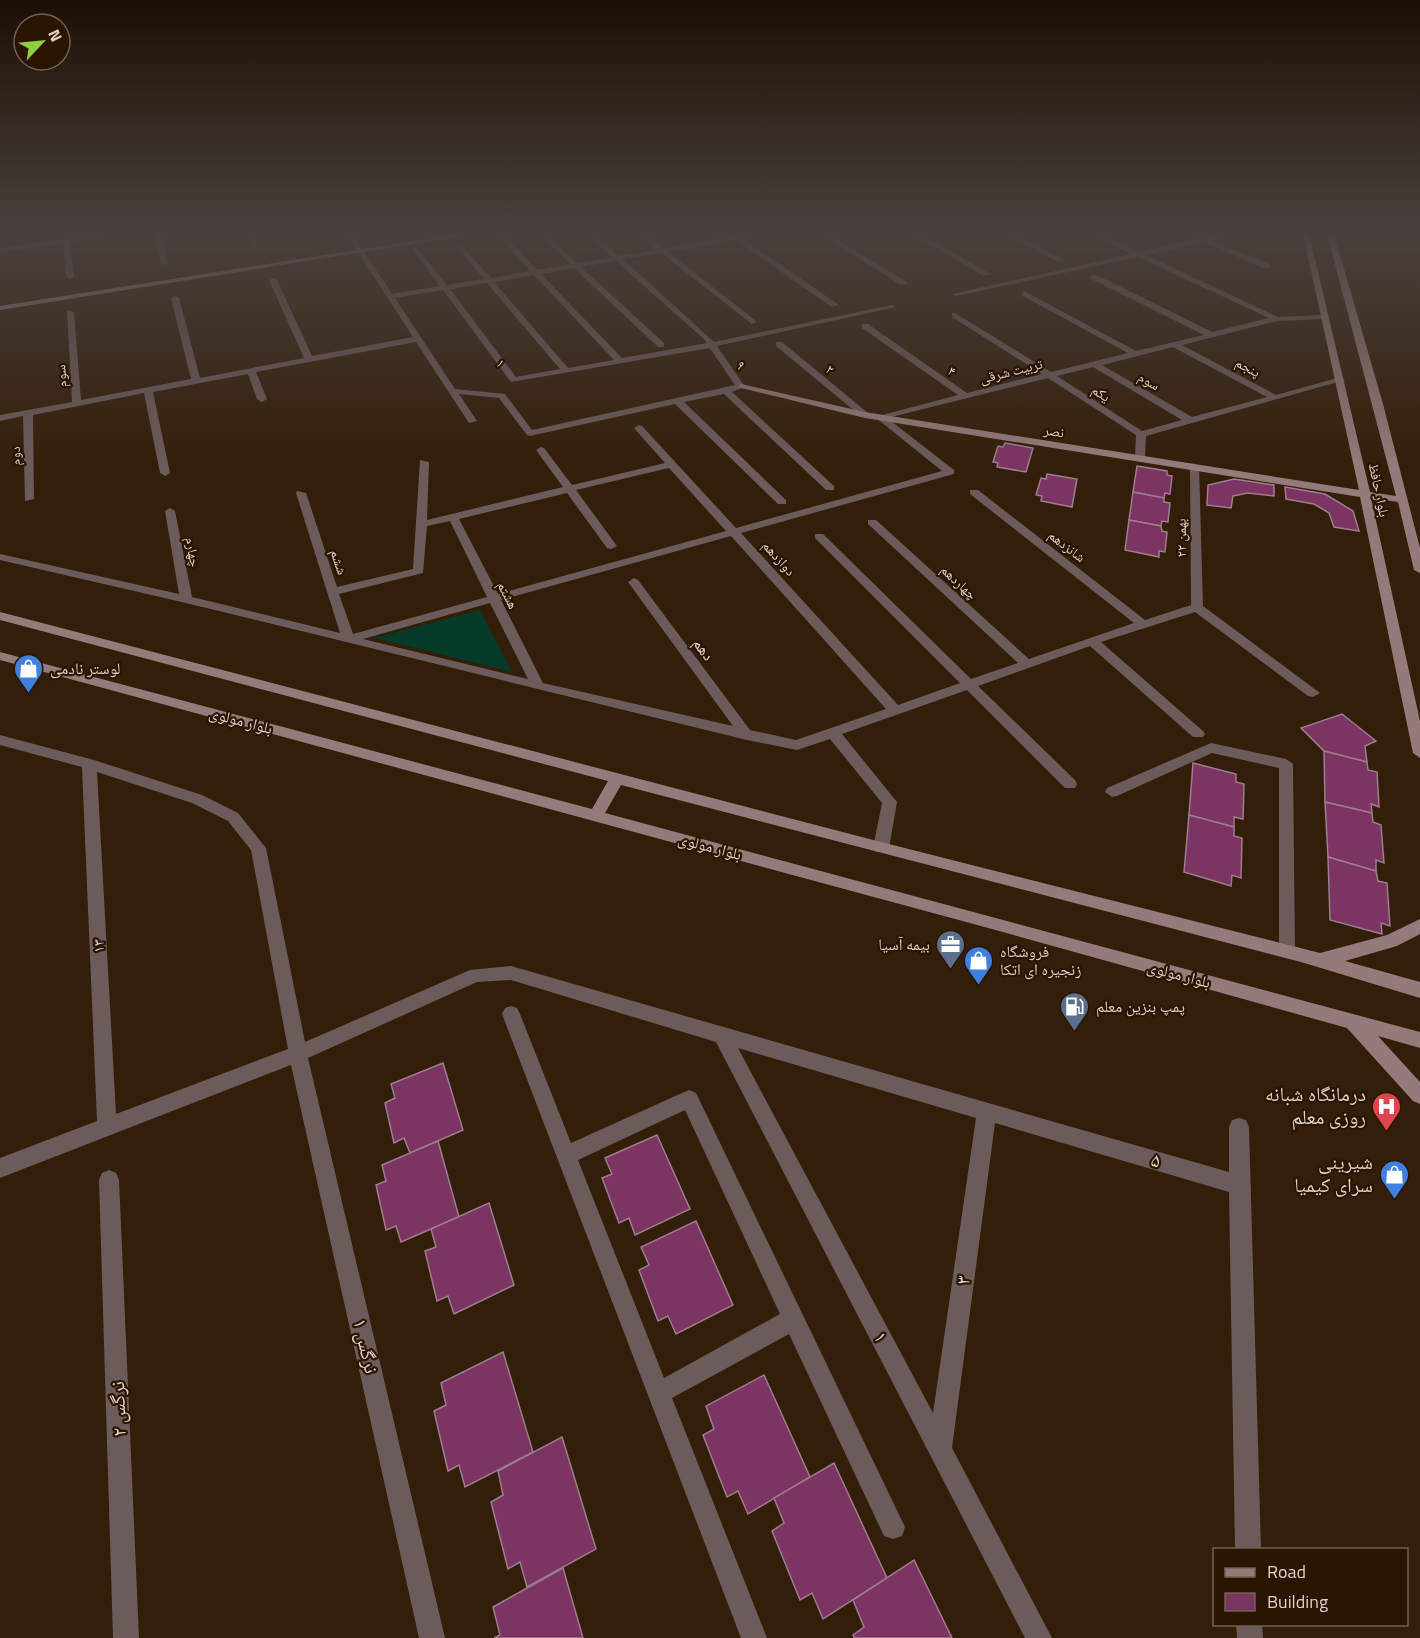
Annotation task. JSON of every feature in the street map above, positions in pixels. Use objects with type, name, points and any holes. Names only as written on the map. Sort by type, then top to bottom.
[{"type":"street","points":[[178,310],[196,381]]},
{"type":"street","points":[[287,310],[309,359]]},
{"type":"street","points":[[399,310],[472,421]]},
{"type":"street","name":"۱","points":[[462,310],[514,380],[566,371]]},
{"type":"street","points":[[514,310],[566,371],[711,345],[876,310]]},
{"type":"street","points":[[571,310],[619,360]]},
{"type":"street","points":[[623,310],[661,345]]},
{"type":"street","name":"۹","points":[[677,310],[707,337],[741,387]]},
{"type":"street","points":[[737,310],[752,322]]},
{"type":"street","points":[[1056,310],[1135,354]]},
{"type":"street","points":[[1161,310],[1211,335]]},
{"type":"street","points":[[1259,310],[1277,319]]},
{"type":"street","name":"بلوار حافظ","points":[[1323,310],[1341,380],[1420,753]]},
{"type":"street","name":"بلوار حافظ","points":[[1351,310],[1420,570]]},
{"type":"street","name":"سوم","points":[[70,312],[77,403]]},
{"type":"street","name":"یکم","points":[[956,315],[1141,434]]},
{"type":"street","name":"تربیت شرقی","points":[[880,417],[1277,319],[1324,317]]},
{"type":"street","name":"۴","points":[[865,326],[965,396]]},
{"type":"street","points":[[0,418],[418,339]]},
{"type":"street","name":"۲","points":[[779,344],[865,415]]},
{"type":"street","name":"پنجم","points":[[1174,344],[1276,398]]},
{"type":"street","name":"سوم","points":[[1094,364],[1191,421]]},
{"type":"street","points":[[251,370],[262,399]]},
{"type":"street","points":[[1140,458],[1141,434],[1341,380]]},
{"type":"street","points":[[452,391],[502,396],[530,433],[741,387]]},
{"type":"street","name":"نصر","points":[[741,387],[865,415],[1402,500]]},
{"type":"street","points":[[148,390],[165,473]]},
{"type":"street","points":[[725,390],[830,488]]},
{"type":"street","points":[[677,400],[782,502]]},
{"type":"street","name":"دوم","points":[[28,412],[29,499]]},
{"type":"street","points":[[348,639],[950,472],[880,417]]},
{"type":"street","name":"دوازدهم","points":[[639,428],[895,710]]},
{"type":"street","points":[[541,450],[611,546]]},
{"type":"street","points":[[333,592],[419,571],[423,524],[424,462]]},
{"type":"street","points":[[423,524],[672,464]]},
{"type":"street","name":"۲۲ بهمن","points":[[1195,467],[1197,608]]},
{"type":"street","name":"شانزدهم","points":[[974,492],[1142,624]]},
{"type":"street","name":"ششم","points":[[301,494],[348,639]]},
{"type":"street","name":"چهارم","points":[[170,511],[186,599]]},
{"type":"street","name":"هشتم","points":[[453,517],[538,686]]},
{"type":"street","name":"چهاردهم","points":[[872,522],[1027,664]]},
{"type":"street","points":[[819,536],[1070,784]]},
{"type":"street","points":[[0,557],[186,599],[538,686],[797,745],[1092,641],[1197,608],[1313,693]]},
{"type":"street","name":"دهم","points":[[634,582],[747,735]]},
{"type":"street","points":[[0,616],[881,848],[1287,951],[1420,990]]},
{"type":"street","points":[[1092,641],[1198,734]]},
{"type":"street","name":"بلوار مولوی","points":[[0,656],[1420,1041]]},
{"type":"street","points":[[833,733],[890,802],[881,848]]},
{"type":"street","name":"نرگس ۱","points":[[0,740],[89,764],[196,799],[232,818],[258,848],[298,1054],[432,1638]]},
{"type":"street","points":[[1112,792],[1211,748],[1286,764],[1287,951]]},
{"type":"street","name":"۱۳","points":[[89,764],[108,1129]]},
{"type":"street","points":[[596,816],[617,778]]},
{"type":"street","points":[[1318,960],[1380,945],[1420,926]]},
{"type":"street","name":"۵","points":[[0,1168],[108,1129],[298,1054],[476,975],[493,972],[511,973],[723,1037],[987,1110],[1239,1185]]},
{"type":"street","points":[[511,1014],[754,1638]]},
{"type":"street","points":[[1352,1021],[1420,1095]]},
{"type":"street","name":"۱","points":[[723,1037],[1039,1638]]},
{"type":"street","points":[[566,1155],[689,1099],[894,1527]]},
{"type":"street","name":"۳","points":[[940,1450],[987,1110]]},
{"type":"street","points":[[1239,1127],[1248,1548]]},
{"type":"street","name":"نرگس ۲","points":[[109,1179],[126,1638]]},
{"type":"street","points":[[659,1393],[794,1319]]},
{"type":"green space","points":[[480,610],[512,672],[375,638]]},
{"type":"building","points":[[1005,443],[1033,448],[1026,472],[997,467],[998,463],[993,462],[998,446],[1003,447]]},
{"type":"building","points":[[1137,466],[1167,471],[1167,475],[1172,476],[1170,494],[1165,493],[1164,498],[1133,492]]},
{"type":"building","points":[[1047,474],[1077,479],[1072,507],[1041,501],[1042,496],[1036,495],[1041,478],[1046,479]]},
{"type":"building","points":[[1234,479],[1274,485],[1274,496],[1248,493],[1233,496],[1231,508],[1207,505],[1208,485]]},
{"type":"building","points":[[1285,487],[1325,494],[1353,511],[1359,531],[1334,527],[1329,513],[1314,504],[1286,499]]},
{"type":"building","points":[[1133,492],[1164,498],[1164,502],[1170,503],[1168,522],[1162,521],[1161,526],[1129,520]]},
{"type":"building","points":[[1129,520],[1161,526],[1162,531],[1167,532],[1165,552],[1159,551],[1159,557],[1125,550]]},
{"type":"building","points":[[1342,714],[1376,741],[1365,746],[1367,762],[1324,751],[1301,728]]},
{"type":"building","points":[[1324,751],[1367,762],[1368,770],[1377,772],[1379,807],[1371,804],[1372,813],[1325,802]]},
{"type":"building","points":[[1193,763],[1236,774],[1236,782],[1244,784],[1243,819],[1234,817],[1234,827],[1189,815]]},
{"type":"building","points":[[1325,802],[1372,813],[1373,822],[1381,825],[1384,863],[1376,860],[1376,871],[1328,857]]},
{"type":"building","points":[[1189,815],[1234,827],[1234,836],[1242,838],[1241,878],[1232,875],[1231,886],[1184,872]]},
{"type":"building","points":[[1328,857],[1376,871],[1378,881],[1387,883],[1390,926],[1381,923],[1382,934],[1330,920]]},
{"type":"building","points":[[443,1063],[463,1130],[410,1153],[404,1138],[394,1143],[385,1103],[395,1098],[391,1084]]},
{"type":"building","points":[[657,1135],[690,1209],[635,1235],[629,1218],[619,1223],[602,1178],[612,1174],[605,1158]]},
{"type":"building","points":[[438,1141],[459,1217],[401,1242],[396,1226],[386,1230],[376,1185],[386,1181],[382,1165]]},
{"type":"building","points":[[489,1203],[514,1285],[454,1314],[448,1296],[437,1301],[425,1251],[436,1247],[431,1229]]},
{"type":"building","points":[[696,1221],[733,1305],[676,1334],[668,1316],[658,1321],[639,1270],[649,1265],[641,1247]]},
{"type":"building","points":[[503,1352],[533,1452],[465,1487],[459,1465],[448,1471],[434,1411],[446,1405],[441,1383]]},
{"type":"building","points":[[764,1375],[810,1477],[748,1514],[738,1491],[727,1497],[703,1435],[714,1429],[706,1406]]},
{"type":"building","points":[[562,1437],[596,1549],[527,1587],[520,1562],[508,1569],[491,1502],[503,1495],[498,1471]]},
{"type":"building","points":[[834,1463],[887,1578],[823,1619],[812,1593],[800,1600],[772,1531],[784,1523],[774,1498]]},
{"type":"building","points":[[914,1560],[952,1638],[854,1638],[853,1635],[864,1627],[853,1600]]},
{"type":"building","points":[[563,1568],[583,1638],[494,1638],[500,1635],[493,1607]]},
{"type":"place","name":"لوستر نادمی","points":[[29,694]]},
{"type":"place","name":"بیمه آسیا","points":[[951,970]]},
{"type":"place","name":"فروشگاه زنجیره ای اتکا","points":[[979,986]]},
{"type":"place","name":"پمپ بنزین معلم","points":[[1075,1032]]},
{"type":"place","name":"درمانگاه شبانه روزی معلم","points":[[1387,1132]]},
{"type":"place","name":"شیرینی سرای کیمیا","points":[[1394,1200]]}]
